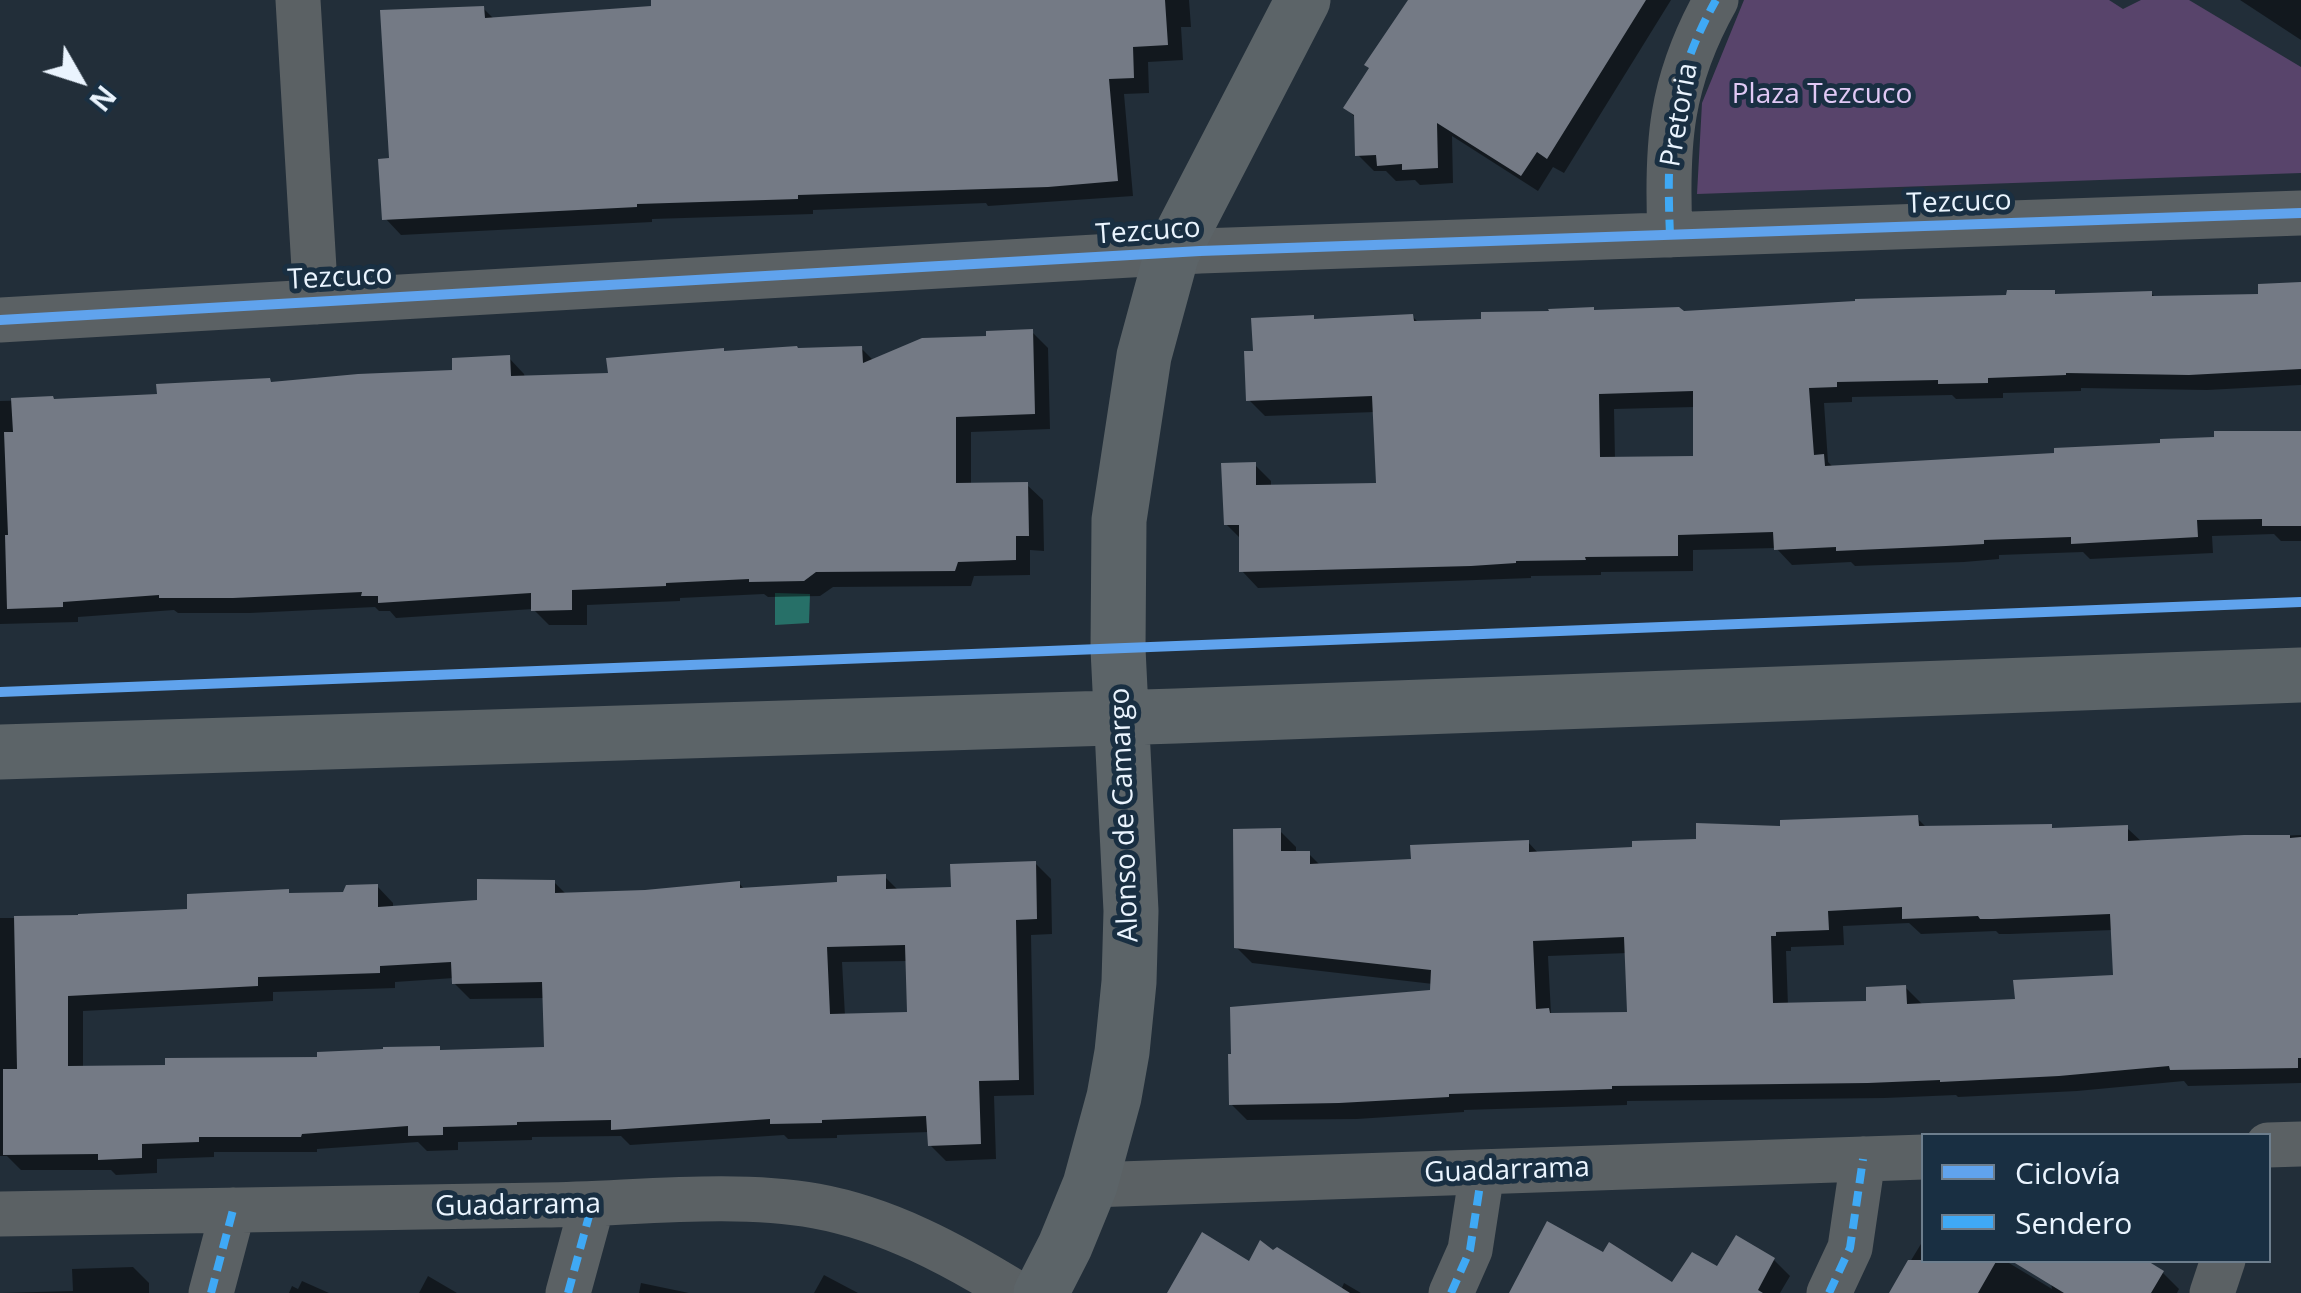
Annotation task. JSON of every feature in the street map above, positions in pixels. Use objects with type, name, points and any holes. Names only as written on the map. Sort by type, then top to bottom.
[{"type":"main road","name":"Alonso de Camargo","points":[[1041,1293],[1090,1185],[1114,1098],[1129,982],[1130,860],[1118,649],[1119,520],[1144,356],[1172,253],[1304,0]]},
{"type":"main road","points":[[0,752],[2301,675]]},
{"type":"street","points":[[298,0],[316,302]]},
{"type":"street","name":"Pretoria","points":[[1670,236],[1668,175],[1674,113],[1690,52],[1716,0]]},
{"type":"street","name":"Tezcuco","points":[[0,320],[1172,253],[2301,214]]},
{"type":"street","points":[[2271,1145],[2301,1144]]},
{"type":"street","name":"Guadarrama","points":[[1090,1185],[1921,1157]]},
{"type":"street","points":[[1829,1293],[1850,1248],[1862,1159]]},
{"type":"street","points":[[1450,1293],[1470,1250],[1482,1172]]},
{"type":"street","name":"Guadarrama","points":[[0,1214],[739,1199],[816,1206],[871,1220],[921,1240],[1016,1293]]},
{"type":"street","points":[[568,1293],[592,1204]]},
{"type":"street","points":[[211,1293],[234,1210]]},
{"type":"street","points":[[2212,1293],[2222,1263]]},
{"type":"green space","name":"Plaza Tezcuco","points":[[1744,0],[2109,0],[2123,9],[2141,0],[2189,0],[2301,67],[2301,173],[1697,194],[1702,103]]},
{"type":"shaded area","points":[[775,593],[810,594],[809,623],[775,625]]},
{"type":"building","points":[[651,0],[1165,0],[1168,45],[1133,47],[1134,78],[1109,79],[1118,181],[382,220],[378,159],[389,158],[380,10],[484,6],[485,18],[651,6]]},
{"type":"building","points":[[1408,0],[1646,0],[1547,159],[1537,152],[1521,176],[1437,123],[1438,168],[1402,170],[1402,164],[1377,166],[1376,155],[1355,156],[1354,115],[1343,108],[1369,68],[1364,65]]},
{"type":"building","points":[[2301,282],[2301,369],[2189,375],[2066,373],[1988,378],[1988,383],[1837,382],[1837,387],[1809,388],[1814,455],[1824,454],[1825,466],[2054,453],[2054,448],[2214,437],[2214,431],[2301,431],[2301,526],[2262,526],[2262,519],[2197,520],[2198,537],[2071,544],[2071,537],[1984,540],[1984,544],[1836,551],[1836,547],[1774,550],[1773,532],[1678,535],[1678,556],[1239,572],[1239,525],[1224,525],[1221,463],[1256,462],[1256,485],[1376,483],[1372,396],[1246,401],[1244,351],[1253,351],[1251,318],[1413,314],[1414,321],[1481,319],[1481,312],[1594,307],[1679,307],[1684,311],[1855,299],[2006,295],[2007,290],[2055,290],[2055,294],[2152,291],[2152,296],[2258,294],[2258,284]],"holes":[[[1693,391],[1693,456],[1600,457],[1599,394]]]},
{"type":"building","points":[[1033,329],[1035,414],[956,417],[956,483],[1028,482],[1029,536],[1016,536],[1016,560],[958,562],[955,571],[816,572],[804,581],[749,579],[572,590],[572,610],[531,611],[531,593],[378,603],[378,596],[361,596],[362,592],[233,598],[159,595],[63,602],[63,607],[7,609],[4,432],[13,432],[11,398],[157,394],[156,384],[270,378],[271,382],[452,370],[452,358],[510,355],[511,376],[608,373],[606,358],[724,348],[862,346],[863,363],[922,338],[986,336],[986,331]]},
{"type":"building","points":[[1918,815],[1919,826],[2128,825],[2128,841],[2244,835],[2301,837],[2298,1068],[2170,1070],[2169,1066],[1940,1082],[1612,1086],[1339,1103],[1229,1105],[1230,1007],[1430,990],[1431,970],[1234,948],[1233,829],[1281,828],[1281,851],[1310,851],[1310,864],[1411,859],[1410,845],[1529,840],[1529,852],[1632,847],[1632,841],[1696,839],[1696,823],[1780,826],[1780,820]],"holes":[[[1902,907],[1902,919],[2110,914],[2113,975],[2013,980],[2015,999],[1907,1004],[1906,985],[1866,987],[1866,1001],[1773,1003],[1771,936],[1776,936],[1776,932],[1829,930],[1828,911]],[[1624,937],[1627,1012],[1550,1013],[1549,1008],[1536,1009],[1533,941]]]},
{"type":"building","points":[[1036,861],[1037,919],[1016,920],[1019,1080],[979,1081],[981,1144],[928,1146],[926,1116],[770,1124],[770,1119],[611,1130],[611,1120],[517,1122],[443,1127],[443,1135],[408,1136],[408,1126],[301,1137],[199,1137],[199,1142],[142,1144],[142,1158],[98,1160],[98,1154],[3,1155],[3,1069],[17,1069],[14,916],[187,909],[187,894],[289,889],[289,893],[343,892],[346,885],[378,884],[378,907],[477,900],[477,879],[555,880],[555,893],[740,881],[740,888],[837,882],[837,876],[886,874],[886,889],[951,887],[950,864]],"holes":[[[905,945],[907,1012],[830,1014],[827,947]],[[451,962],[452,984],[542,982],[544,1047],[383,1047],[317,1052],[317,1057],[165,1058],[165,1065],[68,1066],[68,996],[258,986],[258,977],[380,973],[380,966]]]},
{"type":"building","points":[[1547,1221],[1603,1252],[1609,1242],[1672,1282],[1692,1252],[1717,1266],[1736,1235],[1775,1258],[1758,1290],[1763,1293],[1509,1293]]},
{"type":"building","points":[[1202,1232],[1249,1261],[1260,1240],[1273,1250],[1277,1247],[1350,1293],[1167,1293]]},
{"type":"building","points":[[1908,1260],[1995,1263],[1978,1293],[1889,1293]]},
{"type":"building","points":[[2015,1263],[2151,1263],[2164,1271],[2151,1293],[2064,1293]]},
{"type":"marked path","points":[[1670,235],[1669,171],[1674,114],[1689,59],[1716,0]]},
{"type":"marked path","points":[[1829,1293],[1850,1248],[1863,1159]]},
{"type":"marked path","points":[[1451,1293],[1470,1250],[1482,1172]]},
{"type":"marked path","points":[[568,1293],[592,1205]]},
{"type":"marked path","points":[[211,1293],[233,1210]]},
{"type":"cycle path","points":[[0,320],[1200,251],[2301,213]]},
{"type":"cycle path","points":[[0,692],[2301,602]]}]
